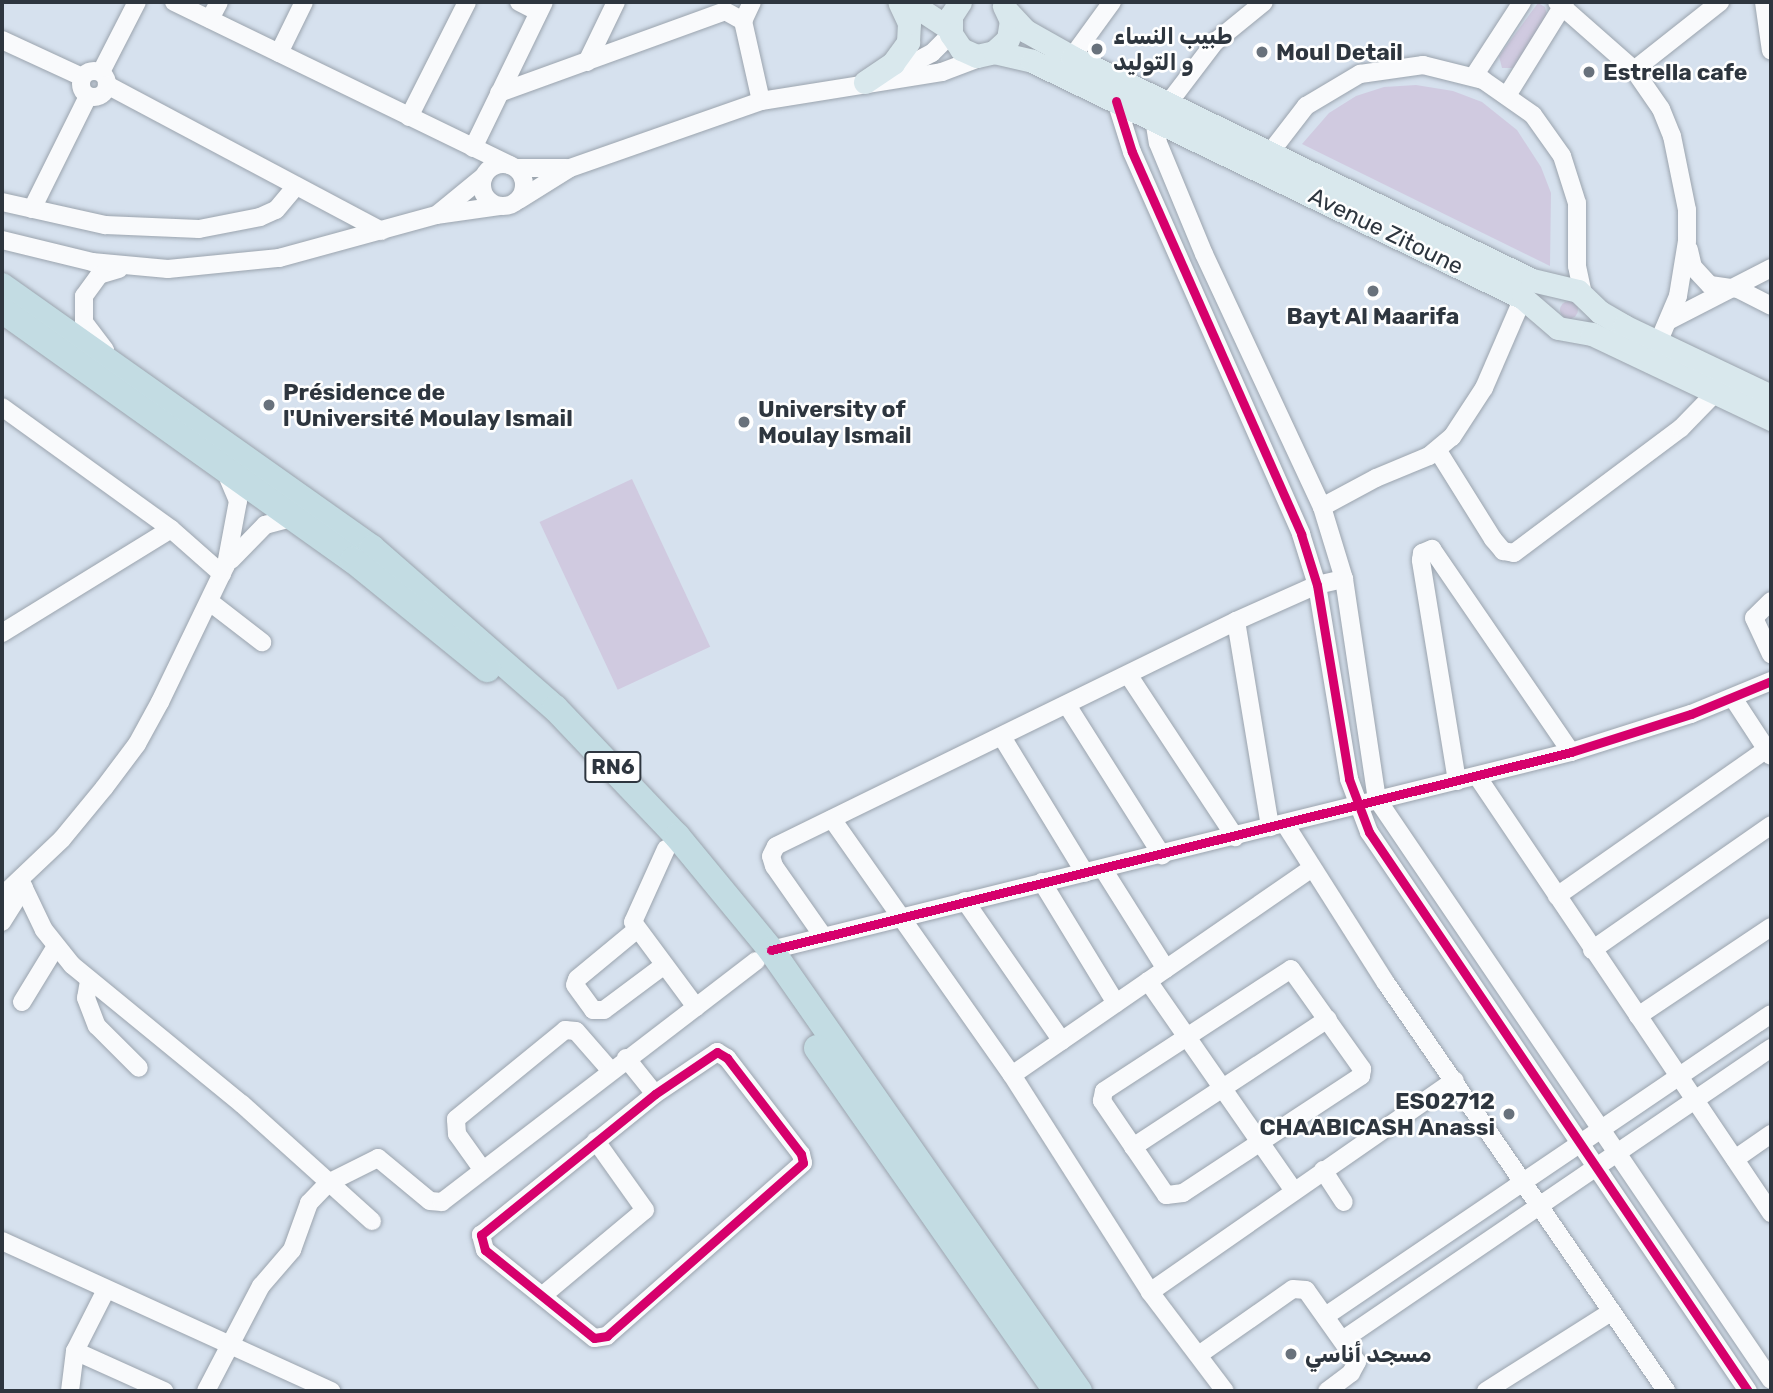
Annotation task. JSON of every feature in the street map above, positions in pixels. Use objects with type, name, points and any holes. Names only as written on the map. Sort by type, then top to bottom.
[{"type":"highway","name":"RN6","points":[[2,286],[372,548],[477,636],[620,774],[764,956],[1079,1391]]},
{"type":"highway","name":"RN6","points":[[2,310],[292,519],[484,665],[666,849],[764,956],[1056,1391]]},
{"type":"main road","points":[[874,81],[905,50],[910,32],[899,2]]},
{"type":"main road","points":[[909,2],[950,31]]},
{"type":"main road","points":[[950,31],[951,16],[960,2]]},
{"type":"main road","points":[[991,54],[1011,30],[1005,5]]},
{"type":"main road","name":"Avenue Zitoune","points":[[1005,5],[1026,31],[1160,112],[1523,299],[1558,328],[1592,334],[1771,419]]},
{"type":"main road","name":"Avenue Zitoune","points":[[950,31],[961,49],[1032,61],[1116,101],[1160,112],[1269,154],[1532,280],[1575,293],[1600,312],[1658,343],[1771,396]]},
{"type":"main road","points":[[1549,318],[1551,298],[1575,293],[1587,320],[1571,331]]},
{"type":"street","points":[[136,2],[104,79],[98,96],[88,96],[81,90],[82,77],[88,71],[104,79],[296,186],[382,232]]},
{"type":"street","points":[[174,2],[513,167],[524,180],[519,200]]},
{"type":"street","points":[[210,19],[219,2]]},
{"type":"street","points":[[279,53],[304,2]]},
{"type":"street","points":[[409,117],[467,2]]},
{"type":"street","points":[[499,206],[484,195],[485,175],[478,150],[499,93],[542,7],[519,2]]},
{"type":"street","points":[[587,62],[616,2]]},
{"type":"street","points":[[706,2],[743,21]]},
{"type":"street","points":[[752,2],[743,21],[761,101]]},
{"type":"street","points":[[1072,57],[1112,2]]},
{"type":"street","points":[[1264,2],[1215,42],[1160,112],[1158,144],[1322,508],[1343,579],[1377,799],[1771,1380]]},
{"type":"street","points":[[1474,76],[1522,2]]},
{"type":"street","points":[[1633,70],[1720,2]]},
{"type":"street","points":[[1764,2],[1771,51]]},
{"type":"street","points":[[1508,94],[1562,3],[1633,70],[1661,109],[1672,136],[1687,210],[1687,240],[1684,273],[1658,343]]},
{"type":"street","points":[[499,93],[725,11]]},
{"type":"street","points":[[874,81],[932,53],[950,31]]},
{"type":"street","points":[[2,40],[82,77]]},
{"type":"street","points":[[2,240],[126,267],[180,268],[279,258],[382,232],[436,215],[499,206],[519,200],[570,167],[761,101],[942,72],[991,54]]},
{"type":"street","points":[[1269,154],[1306,106],[1360,74],[1423,65],[1474,76],[1508,94],[1544,128],[1568,171],[1577,211],[1575,293]]},
{"type":"street","points":[[32,209],[88,96]]},
{"type":"street","points":[[1116,101],[1132,152],[1301,534],[1317,585],[1342,744],[1356,804],[1369,832],[1593,1167],[1748,1391]]},
{"type":"street","points":[[1132,152],[1158,144]]},
{"type":"street","points":[[436,215],[494,166],[570,167]]},
{"type":"street","points":[[2,202],[105,225],[199,229],[260,218],[276,209],[296,186]]},
{"type":"street","points":[[1687,240],[1700,277],[1722,289],[1738,289],[1771,306]]},
{"type":"street","points":[[123,371],[93,337],[82,310],[89,285],[99,275],[126,267]]},
{"type":"street","points":[[1668,321],[1738,289],[1771,268]]},
{"type":"street","points":[[1322,508],[1437,451],[1474,407],[1523,299]]},
{"type":"street","points":[[1437,451],[1493,539],[1503,551],[1514,553],[1681,428],[1716,391]]},
{"type":"street","points":[[2,407],[224,569]]},
{"type":"street","points":[[2,896],[22,883],[62,839],[137,744],[224,569],[238,520],[238,501],[224,470]]},
{"type":"street","points":[[224,569],[265,525],[292,519]]},
{"type":"street","points":[[5,627],[171,529]]},
{"type":"street","points":[[1457,781],[1421,560],[1422,552],[1432,549],[1571,752]]},
{"type":"street","points":[[823,936],[771,856],[776,846],[1237,621],[1317,585],[1343,579]]},
{"type":"street","points":[[210,601],[262,642]]},
{"type":"street","points":[[1771,601],[1754,618],[1771,654]]},
{"type":"street","points":[[1237,621],[1277,826],[1311,869],[1524,1178],[1666,1391]]},
{"type":"street","points":[[1129,676],[1235,837]]},
{"type":"street","points":[[205,1391],[266,1278],[292,1250],[309,1203],[328,1183],[378,1158],[436,1204],[764,956],[823,936],[904,915],[1163,855],[1356,804],[1571,752],[1733,698],[1771,681]]},
{"type":"street","points":[[1557,896],[1769,753],[1733,698]]},
{"type":"street","points":[[1068,705],[1163,855]]},
{"type":"street","points":[[1002,737],[1085,873]]},
{"type":"street","points":[[1477,776],[1771,1213]]},
{"type":"street","points":[[832,819],[904,915],[1012,1075],[1150,1292],[1200,1354],[1218,1389]]},
{"type":"street","points":[[1592,950],[1771,825]]},
{"type":"street","points":[[666,849],[634,912],[635,931],[696,1007]]},
{"type":"street","points":[[1103,869],[1166,969]]},
{"type":"street","points":[[1012,1075],[1311,869]]},
{"type":"street","points":[[1042,882],[1116,1003]]},
{"type":"street","points":[[2,922],[22,883]]},
{"type":"street","points":[[22,883],[55,948],[89,981],[242,1104],[372,1221]]},
{"type":"street","points":[[965,901],[1062,1041]]},
{"type":"street","points":[[1638,1016],[1771,927]]},
{"type":"street","points":[[635,931],[577,979],[575,985],[593,1010],[604,1010],[663,966]]},
{"type":"street","points":[[22,1002],[55,948]]},
{"type":"street","points":[[1288,969],[1296,972],[1362,1069],[1361,1076],[1261,1143],[1171,1196],[1133,1147],[1101,1096],[1186,1037],[1288,969]]},
{"type":"street","points":[[89,981],[86,998],[97,1026],[139,1068]]},
{"type":"street","points":[[1147,981],[1294,1191]]},
{"type":"street","points":[[1327,1315],[1524,1178],[1601,1130],[1771,1014]]},
{"type":"street","points":[[1133,1147],[1328,1019]]},
{"type":"street","points":[[482,1169],[454,1130],[456,1119],[565,1030],[576,1031],[610,1070]]},
{"type":"street","points":[[1344,1339],[1771,1048]]},
{"type":"street","points":[[711,1053],[723,1054],[801,1154],[803,1163],[603,1338],[590,1335],[485,1250],[481,1235],[655,1094],[711,1053]]},
{"type":"street","points":[[626,1058],[655,1094]]},
{"type":"street","points":[[1150,1292],[1455,1080]]},
{"type":"street","points":[[1735,1159],[1771,1134]]},
{"type":"street","points":[[542,1296],[645,1210],[596,1141]]},
{"type":"street","points":[[1323,1170],[1344,1202]]},
{"type":"street","points":[[2,1241],[331,1391]]},
{"type":"street","points":[[1200,1354],[1293,1289],[1312,1294],[1356,1356],[1355,1368],[1327,1391]]},
{"type":"street","points":[[70,1391],[75,1351],[106,1290]]},
{"type":"street","points":[[1486,1391],[1611,1312]]},
{"type":"street","points":[[75,1351],[163,1391]]},
{"type":"shaded area","points":[[1538,3],[1545,7],[1547,15],[1513,68],[1502,68],[1499,56]]},
{"type":"shaded area","points":[[1416,85],[1453,91],[1482,102],[1517,130],[1541,167],[1551,193],[1550,266],[1302,144],[1329,113],[1356,96],[1384,87]]},
{"type":"shaded area","points":[[1569,301],[1577,306],[1578,310],[1573,318],[1569,319],[1561,314],[1560,310],[1565,302]]},
{"type":"shaded area","points":[[632,479],[710,647],[618,690],[540,522]]},
{"type":"cycle path","points":[[1116,101],[1132,152],[1301,534],[1317,585],[1349,779],[1369,832],[1748,1391]]},
{"type":"cycle path","points":[[771,950],[1571,752],[1691,714],[1771,681]]},
{"type":"cycle path","points":[[717,1052],[727,1058],[801,1154],[803,1163],[607,1336],[594,1338],[485,1250],[481,1235],[655,1094],[717,1052]]},
{"type":"place","name":"طبيب النساء و التوليد","points":[[1097,49]]},
{"type":"place","name":"Moul Detail","points":[[1262,52]]},
{"type":"place","name":"Estrella cafe","points":[[1589,72]]},
{"type":"place","name":"Bayt Al Maarifa","points":[[1373,291]]},
{"type":"place","name":"Présidence de l'Université Moulay Ismail","points":[[269,405]]},
{"type":"place","name":"University of Moulay Ismail","points":[[744,422]]},
{"type":"place","name":"ES02712 CHAABICASH Anassi","points":[[1509,1114]]},
{"type":"place","name":"مسجد أناسي","points":[[1291,1354]]}]
